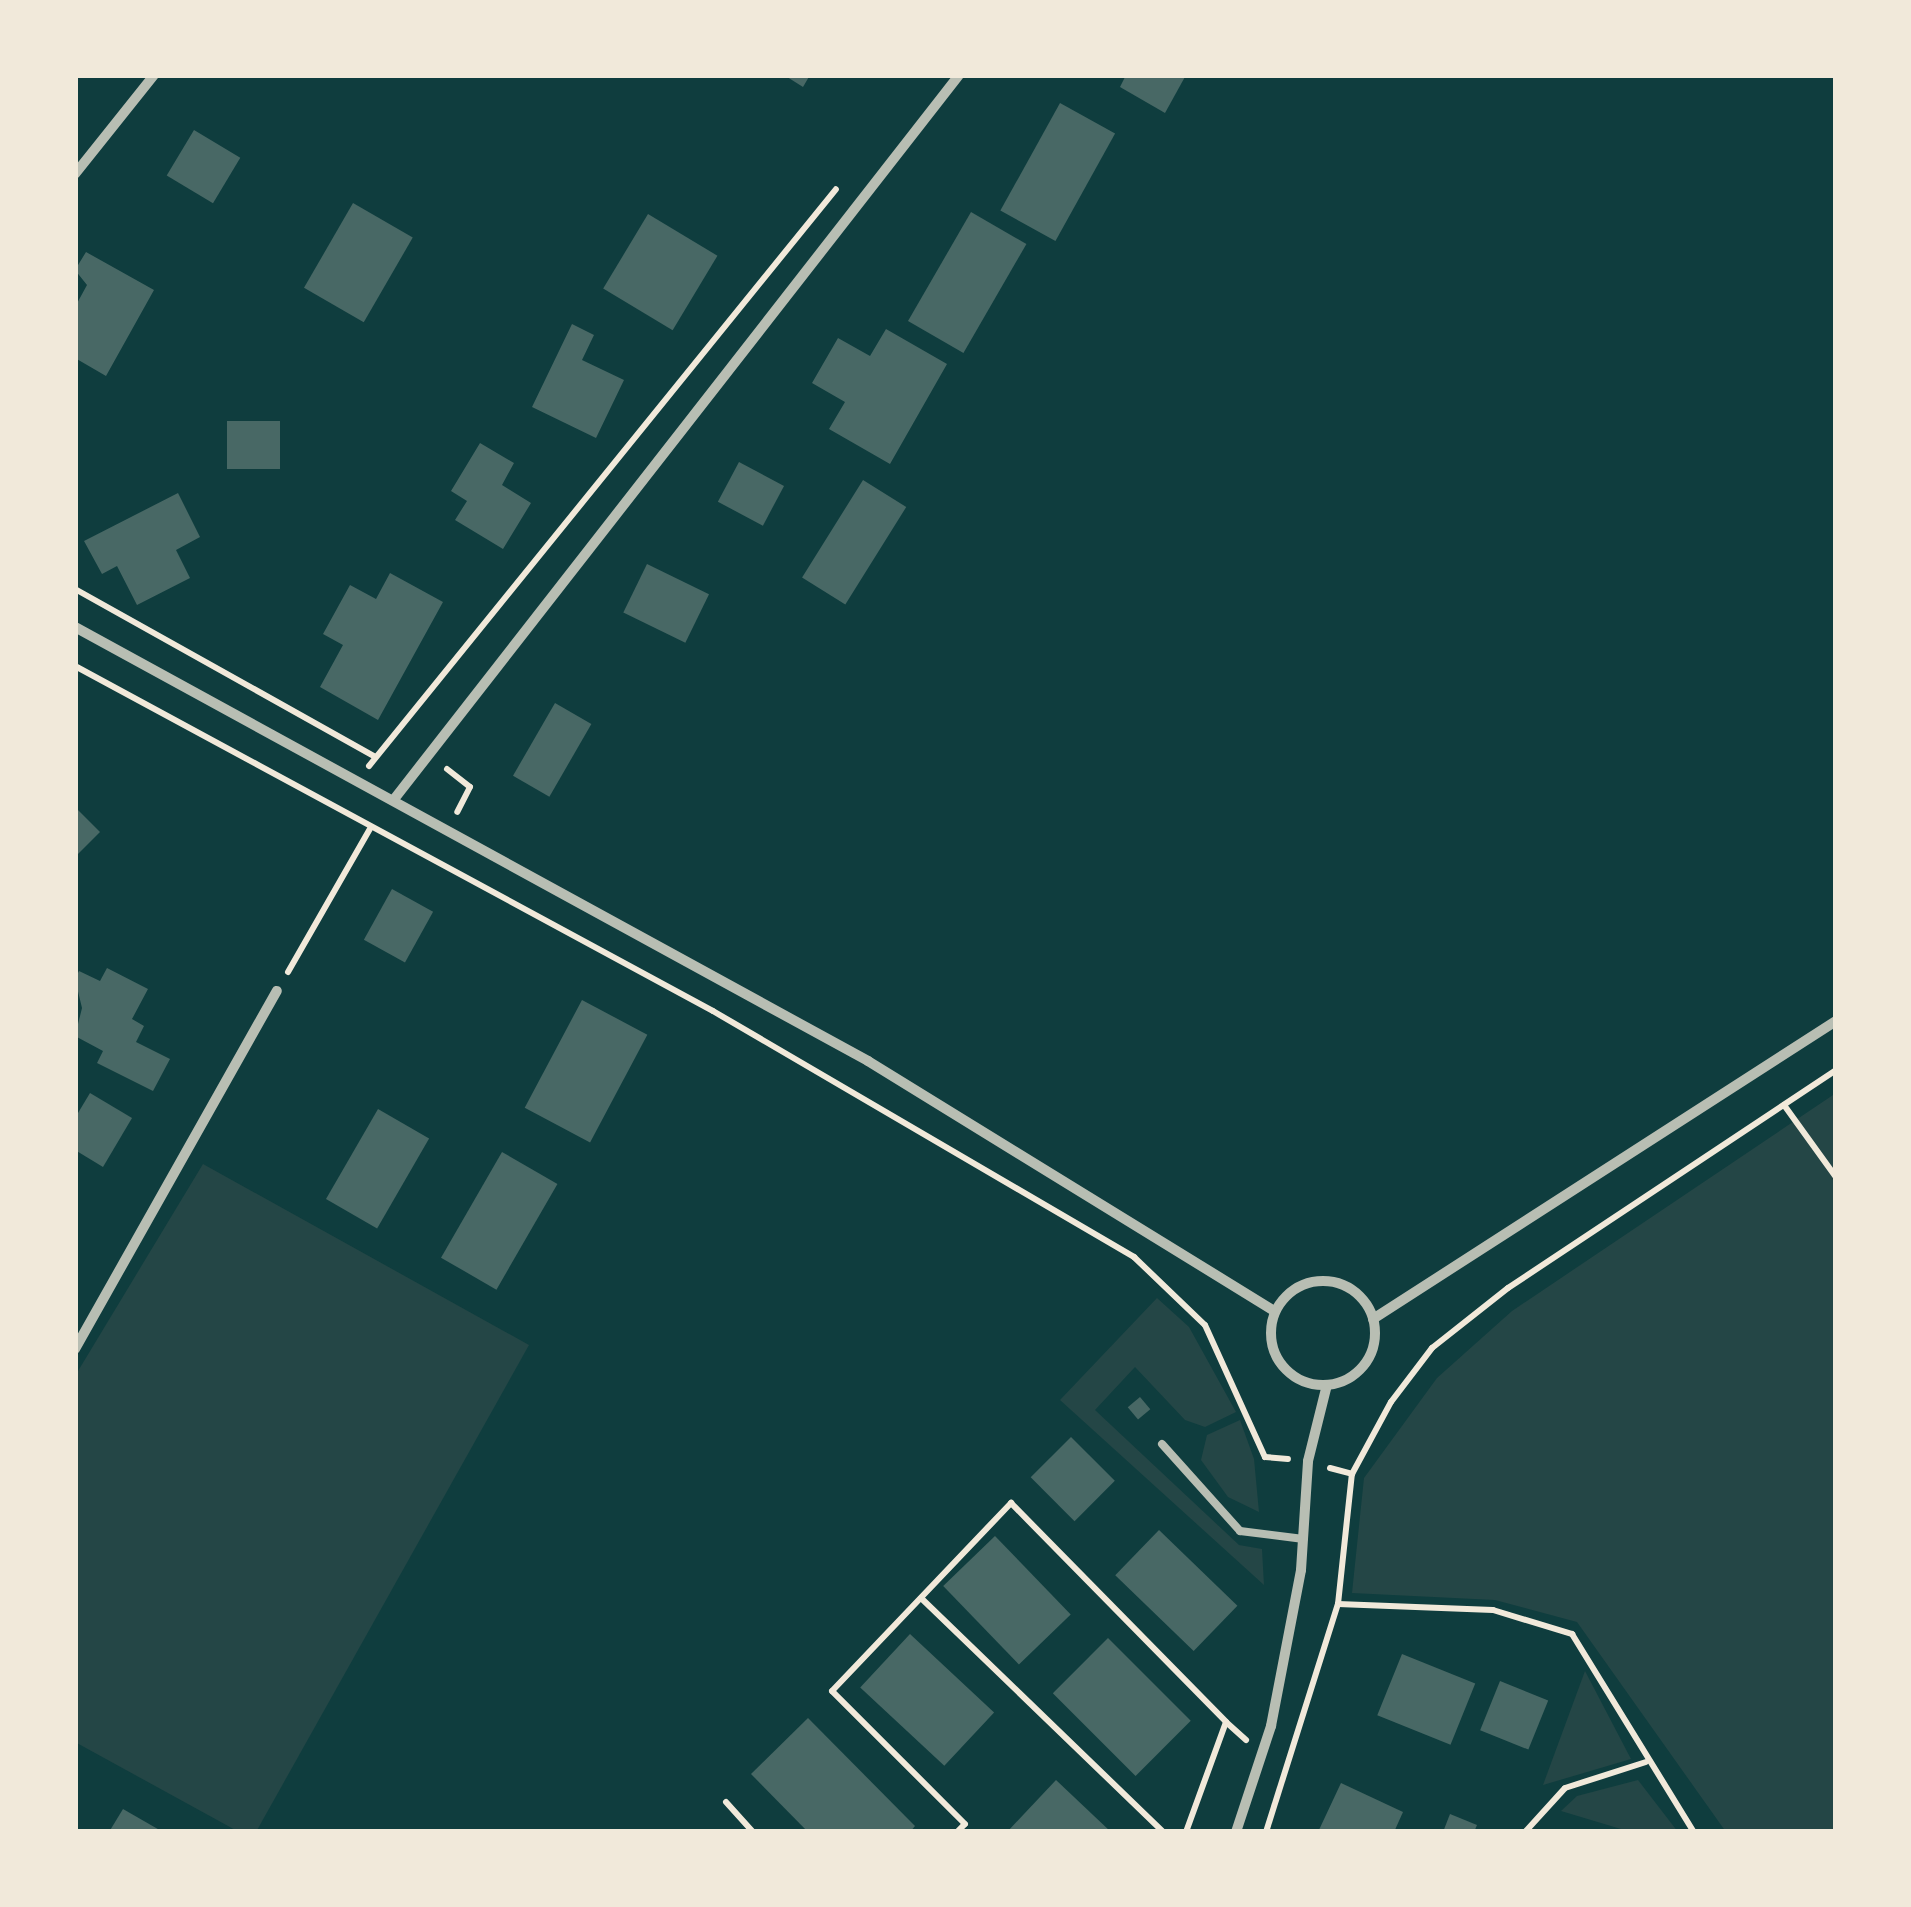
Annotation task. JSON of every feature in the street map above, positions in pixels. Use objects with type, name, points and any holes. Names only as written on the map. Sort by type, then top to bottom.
[{"type":"street","points":[[75,174],[154,75]]},
{"type":"street","points":[[395,798],[959,75]]},
{"type":"street","points":[[75,627],[395,798],[868,1061],[1275,1311]]},
{"type":"street","points":[[75,1349],[277,991]]},
{"type":"street","points":[[1373,1318],[1359,1296],[1326,1281],[1298,1287],[1275,1311],[1276,1357],[1287,1372],[1327,1385],[1362,1367],[1373,1318],[1836,1021]]},
{"type":"street","points":[[1236,1832],[1271,1726],[1303,1538],[1308,1461],[1327,1385]]},
{"type":"lane","points":[[1162,1444],[1240,1530],[1303,1538]]},
{"type":"path","points":[[337,807],[840,183]]},
{"type":"path","points":[[75,589],[375,758]]},
{"type":"path","points":[[75,666],[714,1012],[1134,1257],[1205,1324],[1265,1457],[1308,1461],[1352,1474]]},
{"type":"path","points":[[397,730],[470,787],[430,861]]},
{"type":"path","points":[[277,991],[371,827]]},
{"type":"path","points":[[1266,1832],[1338,1604],[1352,1474],[1432,1348],[1836,1070]]},
{"type":"path","points":[[1784,1105],[1836,1177]]},
{"type":"path","points":[[974,1832],[832,1692],[1011,1503],[1226,1722],[1186,1832]]},
{"type":"path","points":[[920,1598],[1162,1832]]},
{"type":"path","points":[[1338,1604],[1493,1610],[1572,1634],[1646,1762],[1694,1832]]},
{"type":"path","points":[[1525,1832],[1565,1788],[1646,1762]]},
{"type":"path","points":[[726,1802],[753,1832]]},
{"type":"path","points":[[957,1832],[965,1824]]},
{"type":"shaded area","points":[[1836,1093],[1836,1832],[1726,1832],[1577,1622],[1495,1600],[1352,1593],[1364,1478],[1437,1378],[1512,1311]]},
{"type":"shaded area","points":[[203,1164],[529,1345],[256,1832],[239,1832],[75,1742],[75,1376]]},
{"type":"shaded area","points":[[1157,1298],[1189,1327],[1236,1412],[1205,1427],[1185,1420],[1135,1367],[1095,1410],[1239,1545],[1262,1549],[1264,1585],[1060,1400]]},
{"type":"shaded area","points":[[1240,1420],[1254,1459],[1259,1512],[1228,1497],[1201,1460],[1207,1435]]},
{"type":"shaded area","points":[[1585,1671],[1631,1759],[1543,1785]]},
{"type":"shaded area","points":[[1638,1780],[1678,1832],[1631,1832],[1561,1811],[1577,1796]]},
{"type":"building","points":[[784,75],[810,75],[803,87]]},
{"type":"building","points":[[1126,75],[1186,75],[1165,113],[1120,87]]},
{"type":"building","points":[[1060,103],[1115,134],[1055,241],[1000,211]]},
{"type":"building","points":[[194,130],[240,158],[213,203],[167,175]]},
{"type":"building","points":[[353,203],[413,238],[364,322],[304,288]]},
{"type":"building","points":[[971,212],[1026,244],[963,353],[908,321]]},
{"type":"building","points":[[648,214],[717,256],[673,330],[603,289]]},
{"type":"building","points":[[86,252],[154,290],[106,376],[75,358],[75,307],[87,285],[75,270]]},
{"type":"building","points":[[572,324],[594,335],[582,360],[624,380],[596,438],[532,407]]},
{"type":"building","points":[[886,329],[947,364],[890,464],[829,429],[845,402],[812,383],[838,338],[870,356]]},
{"type":"building","points":[[227,421],[280,421],[280,469],[227,469]]},
{"type":"building","points":[[480,443],[514,463],[502,485],[531,503],[503,549],[455,520],[467,501],[451,491]]},
{"type":"building","points":[[739,462],[784,486],[763,526],[718,502]]},
{"type":"building","points":[[863,480],[906,507],[845,605],[802,578]]},
{"type":"building","points":[[178,493],[200,537],[176,550],[190,578],[137,605],[117,566],[102,574],[84,541]]},
{"type":"building","points":[[647,564],[709,594],[685,643],[623,613]]},
{"type":"building","points":[[390,573],[443,602],[378,720],[320,687],[343,645],[323,634],[350,585],[376,599]]},
{"type":"building","points":[[555,703],[591,724],[549,797],[513,776]]},
{"type":"building","points":[[75,807],[100,832],[75,857]]},
{"type":"building","points":[[392,889],[433,912],[405,963],[364,940]]},
{"type":"building","points":[[107,968],[148,989],[132,1019],[144,1026],[136,1042],[170,1059],[153,1091],[97,1063],[103,1051],[75,1036],[82,1008],[75,979],[79,971],[100,981]]},
{"type":"building","points":[[582,1000],[647,1035],[590,1142],[525,1108]]},
{"type":"building","points":[[90,1093],[132,1118],[103,1167],[75,1150],[75,1118]]},
{"type":"building","points":[[378,1109],[429,1138],[377,1229],[326,1199]]},
{"type":"building","points":[[502,1152],[557,1184],[496,1290],[441,1258]]},
{"type":"building","points":[[1140,1397],[1150,1409],[1138,1420],[1128,1407]]},
{"type":"building","points":[[1071,1437],[1115,1481],[1075,1521],[1031,1477]]},
{"type":"building","points":[[1159,1530],[1237,1606],[1194,1651],[1115,1575]]},
{"type":"building","points":[[995,1536],[1071,1614],[1019,1664],[943,1586]]},
{"type":"building","points":[[910,1634],[994,1712],[944,1766],[860,1687]]},
{"type":"building","points":[[1108,1638],[1191,1721],[1136,1776],[1053,1693]]},
{"type":"building","points":[[1402,1654],[1475,1684],[1451,1745],[1377,1715]]},
{"type":"building","points":[[1500,1681],[1548,1700],[1528,1750],[1480,1730]]},
{"type":"building","points":[[808,1718],[915,1826],[910,1832],[808,1832],[751,1774]]},
{"type":"building","points":[[1056,1780],[1111,1832],[1007,1832]]},
{"type":"building","points":[[1341,1783],[1403,1812],[1394,1832],[1318,1832]]},
{"type":"building","points":[[123,1809],[163,1832],[109,1832]]},
{"type":"building","points":[[1450,1814],[1477,1825],[1474,1832],[1443,1832]]}]
